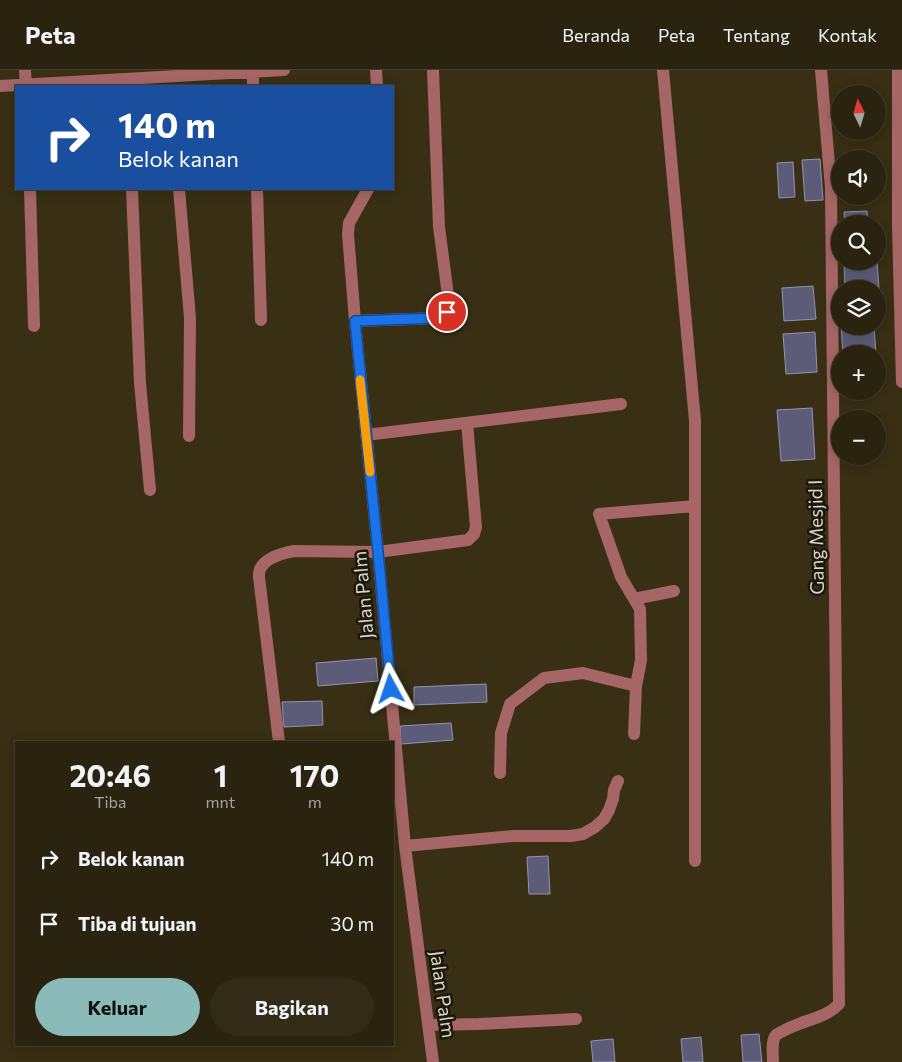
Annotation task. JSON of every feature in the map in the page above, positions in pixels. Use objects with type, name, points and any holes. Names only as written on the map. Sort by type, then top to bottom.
[{"type":"street","points":[[25,70],[26,85],[128,82],[284,70]]},
{"type":"street","points":[[376,70],[377,85]]},
{"type":"street","points":[[355,321],[439,318],[447,312],[449,304],[438,210],[433,70]]},
{"type":"street","points":[[663,70],[695,421],[695,861]]},
{"type":"street","name":"Gang Mesjid I","points":[[773,1062],[773,1042],[776,1035],[797,1024],[827,1014],[839,1004],[831,188],[821,70]]},
{"type":"street","points":[[898,70],[898,227],[902,382]]},
{"type":"street","points":[[254,85],[261,71]]},
{"type":"street","points":[[0,86],[15,85]]},
{"type":"street","points":[[30,190],[34,326]]},
{"type":"street","points":[[132,190],[140,383],[150,490]]},
{"type":"street","points":[[179,190],[190,318],[189,436]]},
{"type":"street","points":[[257,190],[261,320]]},
{"type":"street","name":"Jalan Palm","points":[[367,190],[349,223],[348,234],[405,846],[433,1062]]},
{"type":"street","points":[[366,435],[621,404]]},
{"type":"street","points":[[279,741],[259,577],[260,569],[268,561],[281,554],[294,551],[378,552],[468,540],[474,534],[476,527],[467,423]]},
{"type":"street","points":[[634,734],[636,686],[641,660],[640,609],[621,577],[599,514],[695,506]]},
{"type":"street","points":[[634,600],[674,591]]},
{"type":"street","points":[[500,773],[502,734],[510,704],[544,678],[583,674],[636,686]]},
{"type":"street","points":[[405,846],[513,836],[571,836],[583,834],[604,819],[609,810],[618,781]]},
{"type":"street","points":[[428,1024],[576,1020]]},
{"type":"building","points":[[820,159],[823,200],[805,201],[802,160]]},
{"type":"building","points":[[793,162],[795,197],[779,198],[777,163]]},
{"type":"building","points":[[867,211],[867,215],[844,215],[844,212]]},
{"type":"building","points":[[844,270],[878,270],[878,280],[845,280]]},
{"type":"building","points":[[813,286],[816,319],[784,321],[782,288]]},
{"type":"building","points":[[815,332],[817,372],[786,374],[783,334]]},
{"type":"building","points":[[842,335],[875,335],[875,345],[842,345]]},
{"type":"building","points":[[812,408],[815,459],[781,461],[777,410]]},
{"type":"building","points":[[376,658],[378,681],[318,686],[316,663]]},
{"type":"building","points":[[486,684],[487,702],[414,705],[414,687]]},
{"type":"building","points":[[322,701],[323,725],[284,727],[282,702]]},
{"type":"building","points":[[451,723],[453,740],[401,744],[400,726]]},
{"type":"building","points":[[548,856],[550,894],[529,894],[527,857]]},
{"type":"building","points":[[759,1034],[762,1062],[743,1062],[741,1035]]},
{"type":"building","points":[[701,1037],[703,1062],[683,1062],[681,1039]]},
{"type":"building","points":[[613,1039],[615,1062],[593,1062],[591,1041]]},
{"type":"slow traffic","points":[[360,380],[370,472]]},
{"type":"route","points":[[391,689],[355,321],[439,318],[447,312]]}]
